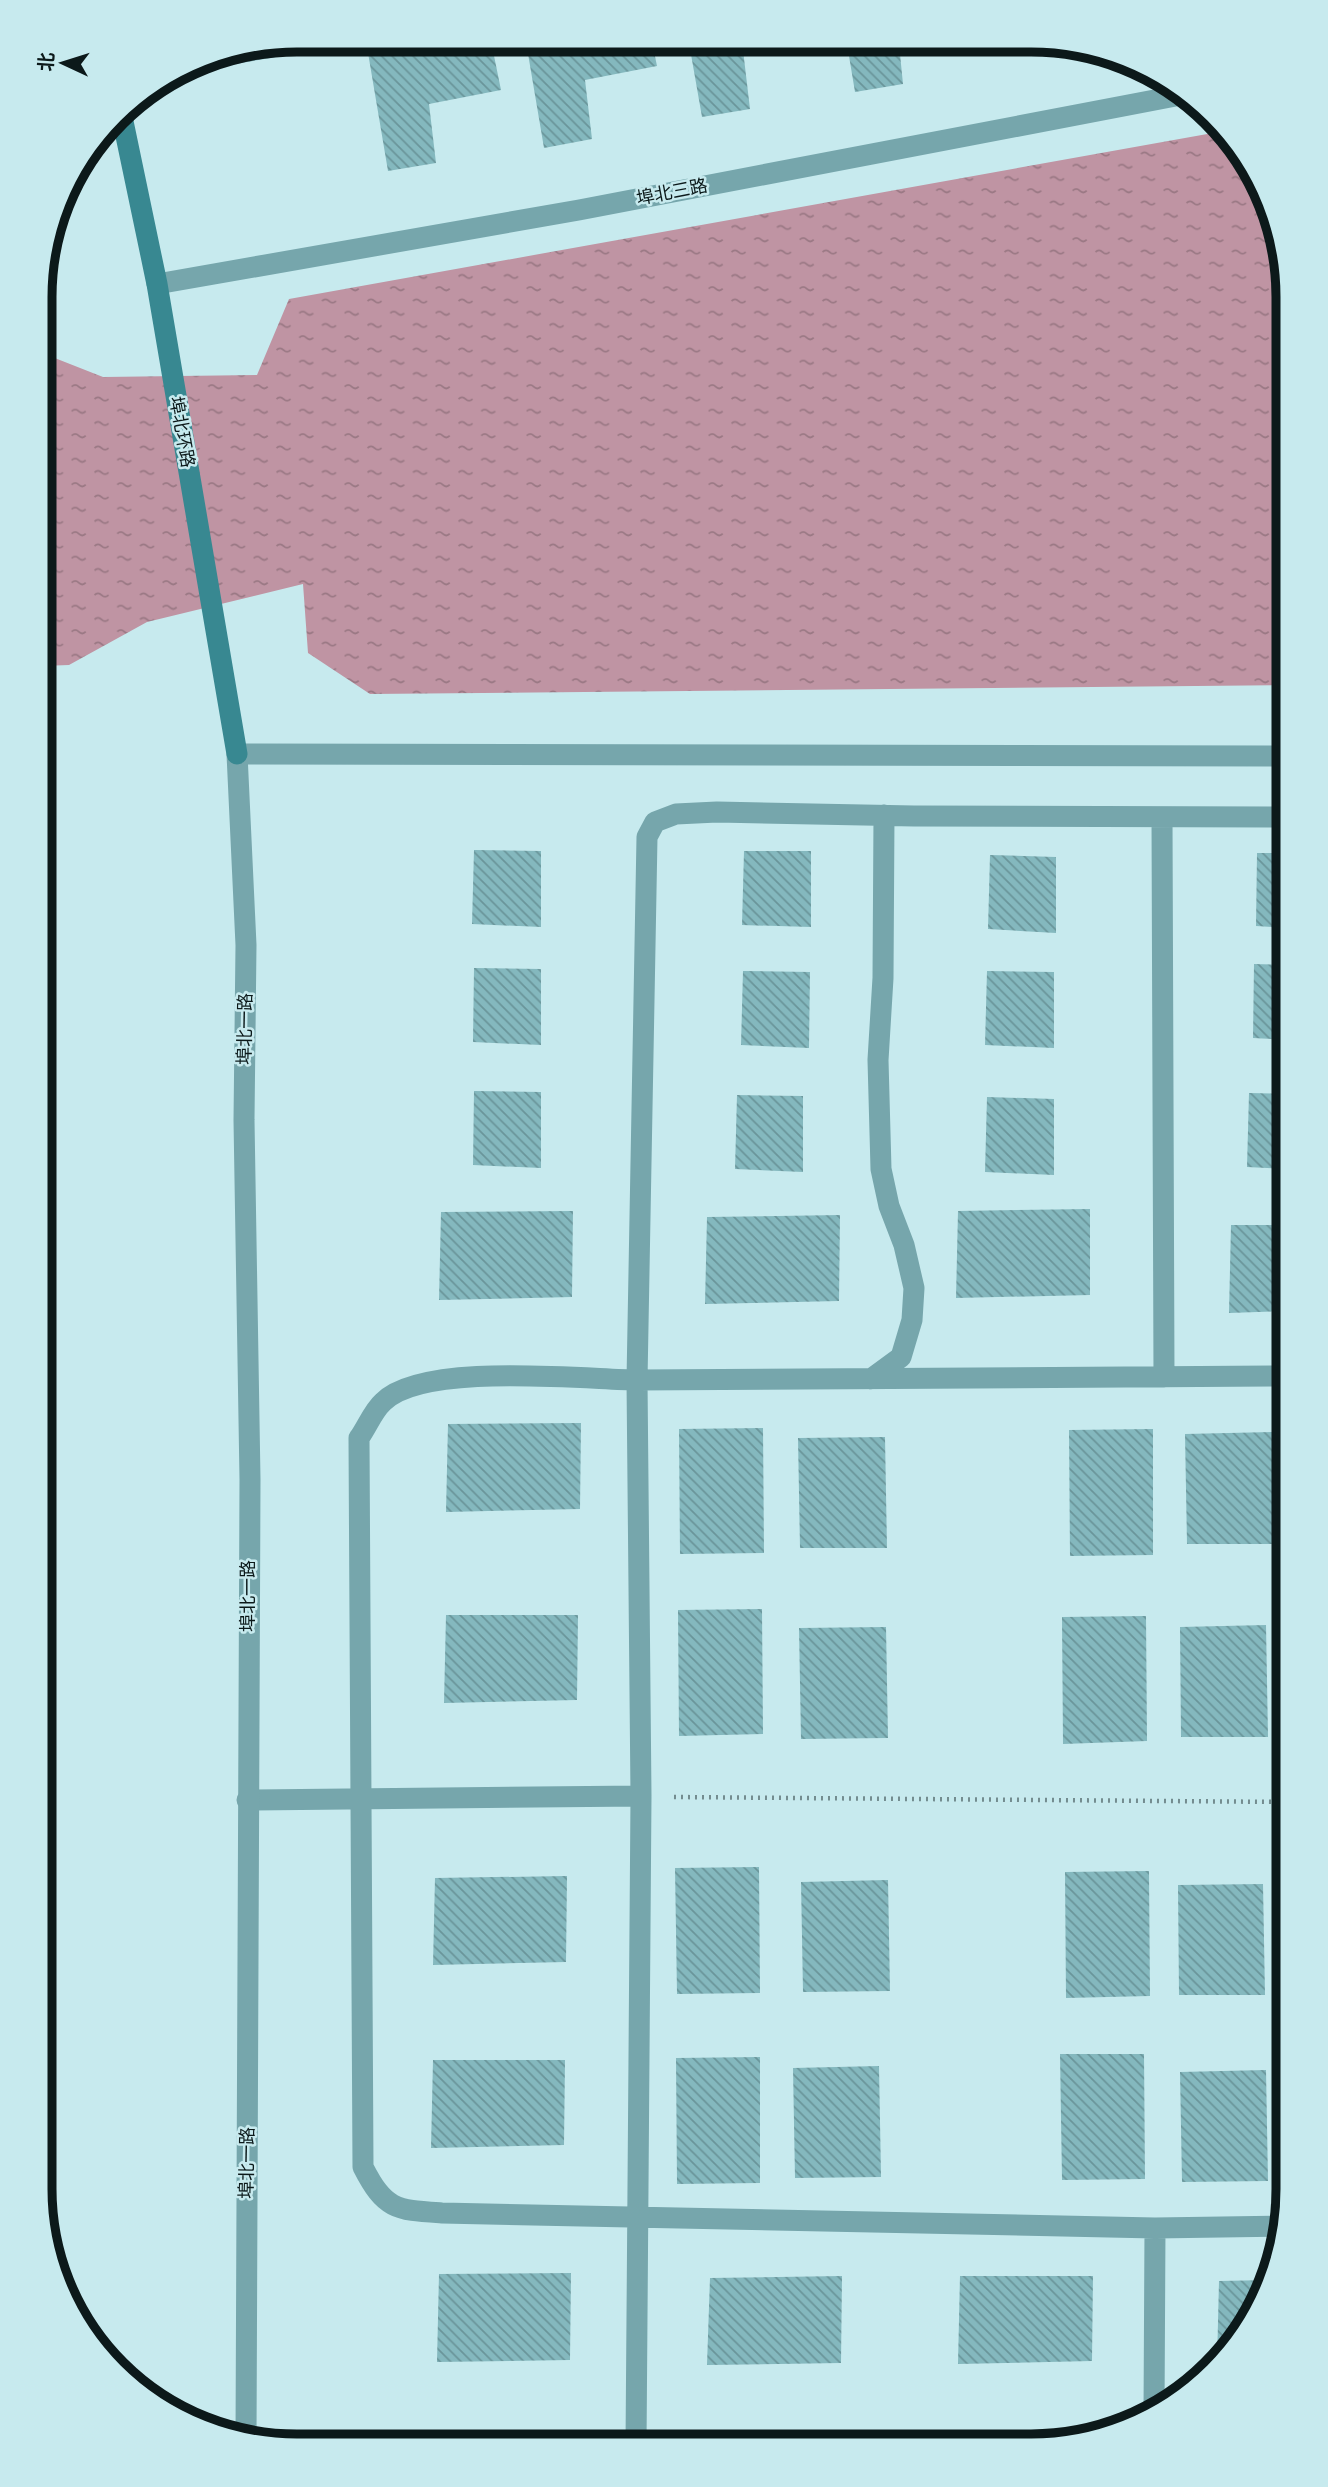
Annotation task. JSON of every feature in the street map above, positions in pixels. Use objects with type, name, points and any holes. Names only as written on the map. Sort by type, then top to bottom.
[{"type":"main road","name":"埠北环路","points":[[124,124],[157,284],[237,754]]},
{"type":"street","name":"埠北三路","points":[[157,284],[566,212],[1171,97]]},
{"type":"street","points":[[237,754],[1276,756]]},
{"type":"street","name":"埠北一路","points":[[237,754],[246,945],[244,1120],[250,1479],[246,2428]]},
{"type":"street","points":[[636,2434],[641,1797],[637,1380],[647,837],[655,822],[676,814],[717,811],[884,815],[1276,817]]},
{"type":"street","points":[[871,1379],[901,1357],[912,1320],[914,1288],[904,1245],[889,1206],[881,1169],[878,1060],[883,978],[884,815]]},
{"type":"street","points":[[1162,817],[1164,1377]]},
{"type":"street","points":[[1272,2226],[1155,2228],[638,2218],[403,2210],[377,2194],[363,2167],[359,1438],[384,1401],[428,1380],[487,1377],[637,1380],[1275,1376]]},
{"type":"street","points":[[247,1800],[641,1797]]},
{"type":"street","points":[[1154,2400],[1155,2228]]},
{"type":"path","points":[[641,1797],[1275,1802]]},
{"type":"water","points":[[1212,133],[1234,161],[1263,218],[1275,281],[1276,685],[370,694],[308,653],[303,584],[147,622],[69,665],[52,666],[52,357],[103,377],[257,375],[289,299]]},
{"type":"building","points":[[306,52],[218,67],[249,57]]},
{"type":"building","points":[[368,52],[493,52],[501,90],[429,104],[436,163],[388,171]]},
{"type":"building","points":[[528,52],[654,52],[657,66],[585,80],[592,139],[544,148]]},
{"type":"building","points":[[691,52],[743,52],[750,109],[702,117]]},
{"type":"building","points":[[848,52],[900,52],[903,84],[855,92]]},
{"type":"building","points":[[474,850],[541,851],[541,927],[472,924]]},
{"type":"building","points":[[744,851],[811,851],[811,927],[742,925]]},
{"type":"building","points":[[1257,853],[1276,853],[1276,927],[1256,926]]},
{"type":"building","points":[[990,855],[1056,857],[1056,933],[988,929]]},
{"type":"building","points":[[1254,964],[1276,965],[1276,1039],[1253,1038]]},
{"type":"building","points":[[474,968],[541,969],[541,1045],[473,1042]]},
{"type":"building","points":[[743,971],[810,972],[809,1048],[741,1045]]},
{"type":"building","points":[[987,971],[1054,972],[1054,1048],[985,1045]]},
{"type":"building","points":[[474,1091],[541,1092],[541,1168],[473,1165]]},
{"type":"building","points":[[1249,1093],[1276,1094],[1276,1168],[1247,1167]]},
{"type":"building","points":[[737,1095],[803,1096],[803,1172],[735,1169]]},
{"type":"building","points":[[987,1097],[1054,1099],[1054,1175],[985,1172]]},
{"type":"building","points":[[1090,1209],[1090,1295],[956,1298],[958,1211]]},
{"type":"building","points":[[573,1211],[572,1297],[439,1300],[441,1212]]},
{"type":"building","points":[[840,1215],[839,1301],[705,1304],[707,1217]]},
{"type":"building","points":[[1231,1225],[1276,1225],[1275,1311],[1229,1313]]},
{"type":"building","points":[[581,1423],[580,1509],[446,1512],[448,1424]]},
{"type":"building","points":[[763,1428],[764,1553],[680,1554],[679,1429]]},
{"type":"building","points":[[1153,1429],[1153,1555],[1070,1556],[1069,1430]]},
{"type":"building","points":[[1272,1432],[1274,1544],[1187,1544],[1185,1434]]},
{"type":"building","points":[[885,1437],[887,1548],[800,1548],[798,1438]]},
{"type":"building","points":[[762,1609],[763,1734],[679,1736],[678,1610]]},
{"type":"building","points":[[446,1615],[578,1615],[577,1700],[444,1703]]},
{"type":"building","points":[[1146,1616],[1147,1741],[1063,1744],[1062,1617]]},
{"type":"building","points":[[1266,1625],[1268,1737],[1181,1737],[1180,1627]]},
{"type":"building","points":[[886,1627],[888,1738],[801,1739],[799,1628]]},
{"type":"building","points":[[759,1867],[760,1993],[677,1994],[675,1868]]},
{"type":"building","points":[[1149,1871],[1150,1996],[1066,1998],[1065,1872]]},
{"type":"building","points":[[567,1876],[566,1962],[433,1965],[435,1878]]},
{"type":"building","points":[[888,1880],[890,1991],[803,1992],[801,1882]]},
{"type":"building","points":[[1263,1884],[1265,1995],[1179,1995],[1178,1885]]},
{"type":"building","points":[[1060,2054],[1144,2054],[1145,2179],[1062,2180]]},
{"type":"building","points":[[760,2057],[760,2183],[677,2184],[676,2058]]},
{"type":"building","points":[[433,2060],[565,2060],[564,2145],[431,2148]]},
{"type":"building","points":[[879,2066],[881,2177],[795,2178],[793,2068]]},
{"type":"building","points":[[1266,2070],[1268,2181],[1182,2182],[1180,2072]]},
{"type":"building","points":[[571,2273],[570,2360],[437,2362],[439,2274]]},
{"type":"building","points":[[842,2276],[841,2363],[707,2365],[710,2278]]},
{"type":"building","points":[[960,2276],[1093,2276],[1092,2361],[958,2364]]},
{"type":"building","points":[[1258,2280],[1243,2312],[1217,2348],[1219,2281]]}]
